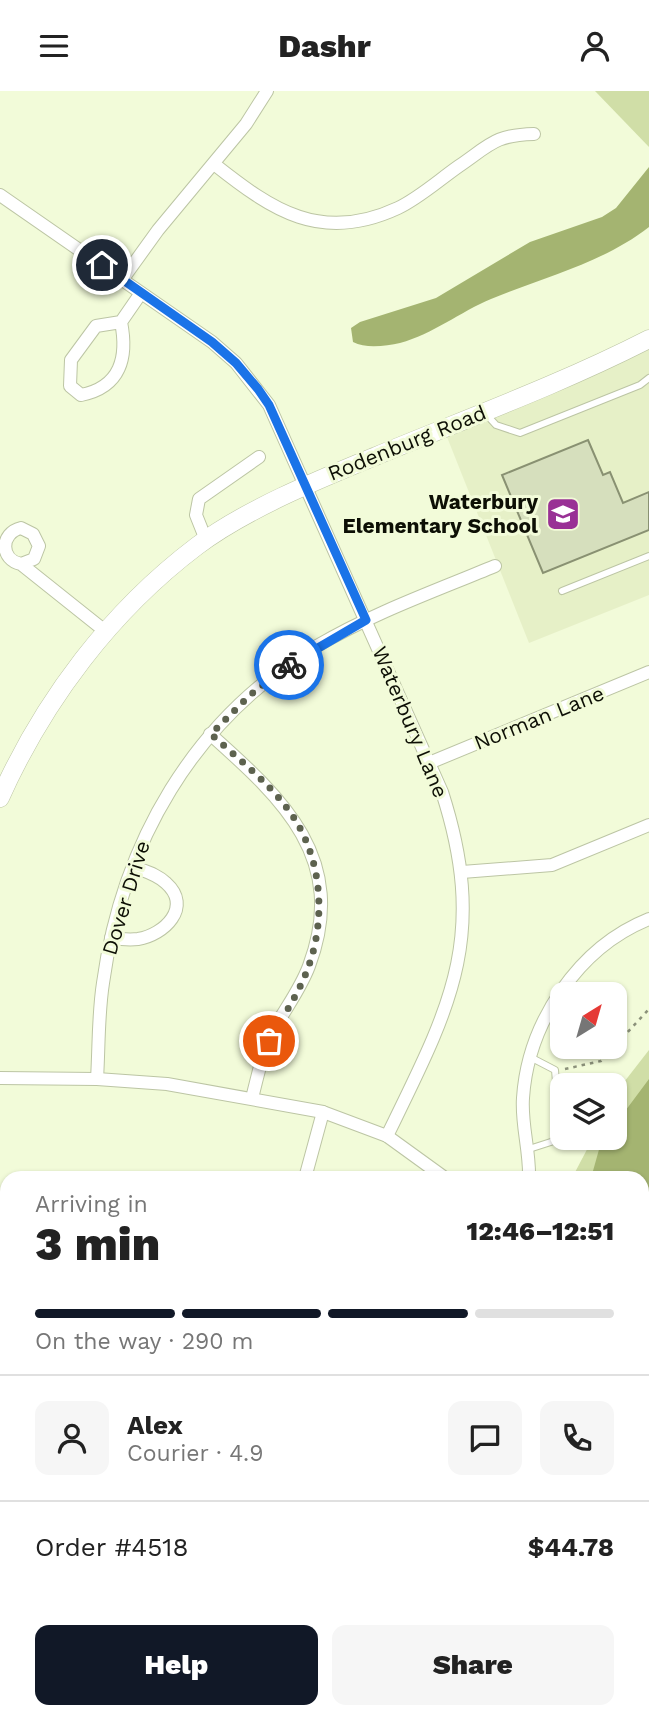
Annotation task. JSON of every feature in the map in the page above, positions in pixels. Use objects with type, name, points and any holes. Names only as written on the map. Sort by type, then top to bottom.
[{"type":"street","points":[[122,280],[258,108],[267,91]]},
{"type":"street","points":[[214,164],[260,201],[290,215],[341,223],[370,218],[400,208],[505,135],[534,134]]},
{"type":"street","name":"Waterbury Lane","points":[[0,195],[212,342],[252,380],[269,405],[306,485],[429,763],[454,829],[461,872],[462,938],[452,993],[435,1037],[387,1136]]},
{"type":"street","points":[[121,322],[96,325],[71,360],[70,386],[81,394],[93,392],[112,380],[124,356],[121,322],[141,293]]},
{"type":"street","name":"Rodenburg Road","points":[[0,798],[32,734],[60,688],[105,631],[148,589],[206,540],[306,485],[584,370],[649,339]]},
{"type":"street","points":[[206,540],[196,515],[199,499],[260,457]]},
{"type":"street","points":[[21,564],[105,631]]},
{"type":"street","name":"Dover Drive","points":[[97,1079],[102,985],[111,938],[132,866],[139,845],[168,793],[211,734],[250,695],[314,648],[366,620],[495,566]]},
{"type":"street","name":"Norman Lane","points":[[429,763],[649,672]]},
{"type":"street","points":[[211,734],[267,784],[289,809],[306,841],[319,887],[318,932],[309,967],[269,1041],[252,1098]]},
{"type":"street","points":[[461,872],[552,865],[649,825]]},
{"type":"street","points":[[111,938],[137,939],[155,934],[169,926],[177,910],[176,896],[168,884],[132,866]]},
{"type":"street","points":[[529,1171],[529,1149],[522,1102],[530,1057],[540,1029],[569,980],[592,953],[628,927],[649,919]]},
{"type":"street","points":[[0,1078],[97,1079],[167,1084],[323,1112],[387,1136],[435,1171]]},
{"type":"street","points":[[307,1171],[323,1112]]},
{"type":"lane","points":[[484,412],[496,425],[520,433],[640,385],[649,378]]},
{"type":"lane","points":[[562,591],[649,556]]},
{"type":"lane","points":[[529,1149],[557,1140],[560,1129],[555,1070],[530,1057]]},
{"type":"path","points":[[555,1063],[566,1069],[601,1061],[649,1009]]},
{"type":"shaded area","points":[[595,91],[649,91],[649,147]]},
{"type":"shaded area","points":[[649,167],[649,227],[631,240],[593,260],[491,299],[412,339],[376,346],[353,342],[351,328],[360,322],[436,298],[530,242],[602,217],[616,208]]},
{"type":"shaded area","name":"Waterbury Elementary School","points":[[649,344],[649,595],[529,643],[445,432]]},
{"type":"shaded area","points":[[649,1050],[649,1171],[576,1171],[587,1150],[627,1150],[627,1078]]},
{"type":"shaded area","points":[[649,1079],[649,1171],[593,1171],[599,1150],[627,1150],[627,1109]]},
{"type":"building","points":[[588,440],[603,475],[610,472],[623,503],[649,492],[649,530],[543,573],[502,475]]},
{"type":"way so far","points":[[269,1041],[309,967],[318,932],[319,887],[306,841],[289,809],[267,784],[211,734],[250,695],[289,665]]},
{"type":"place","name":"Waterbury Elementary School","points":[[563,514]]},
{"type":"route","points":[[102,265],[212,342],[252,380],[269,405],[366,620],[289,665]]}]
